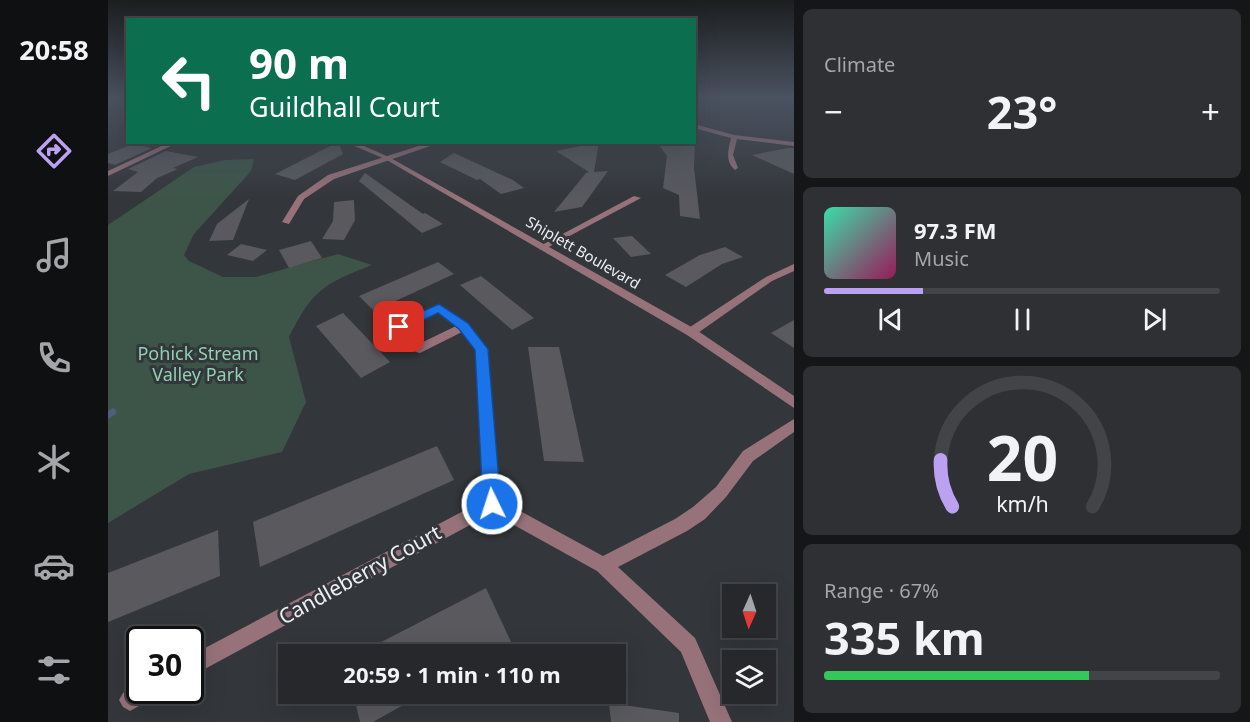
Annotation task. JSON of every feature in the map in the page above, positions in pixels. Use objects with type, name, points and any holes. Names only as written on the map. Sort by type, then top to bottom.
[{"type":"street","points":[[721,133],[794,144]]},
{"type":"street","points":[[734,136],[730,155],[735,168]]},
{"type":"street","points":[[108,174],[172,144]]},
{"type":"street","name":"Shiplett Boulevard","points":[[353,144],[387,158],[691,332],[794,403]]},
{"type":"street","points":[[286,222],[301,198],[322,182],[432,144]]},
{"type":"street","points":[[542,247],[637,198]]},
{"type":"street","points":[[691,332],[769,279],[794,267]]},
{"type":"street","points":[[464,326],[420,349],[399,327],[439,308],[464,326],[482,349],[492,504],[603,565],[688,645],[721,722]]},
{"type":"street","points":[[603,565],[681,525],[699,513],[722,492],[748,456],[794,425]]},
{"type":"street","name":"Candleberry Court","points":[[204,659],[492,504]]},
{"type":"green space","name":"Pohick Stream Valley Park","points":[[254,159],[251,171],[194,234],[184,255],[189,261],[223,277],[256,277],[338,254],[372,265],[321,290],[305,309],[289,337],[306,402],[282,452],[189,474],[108,523],[108,225],[194,167],[225,160]]},
{"type":"building","points":[[133,144],[152,148],[115,165],[108,163],[108,154]]},
{"type":"building","points":[[334,144],[339,144],[343,154],[295,180],[275,174]]},
{"type":"building","points":[[580,144],[599,144],[594,172],[608,171],[582,207],[554,212],[589,172],[556,151]]},
{"type":"building","points":[[658,144],[695,144],[694,168],[700,219],[680,216],[679,195],[663,188],[667,156]]},
{"type":"building","points":[[794,148],[794,174],[752,155]]},
{"type":"building","points":[[166,151],[198,157],[173,168],[178,169],[157,178],[141,192],[113,191],[138,172],[128,169]]},
{"type":"building","points":[[454,153],[513,180],[524,188],[501,194],[480,179],[477,180],[440,162]]},
{"type":"building","points":[[365,173],[423,214],[443,224],[422,233],[359,181]]},
{"type":"building","points":[[249,199],[233,240],[209,241],[217,224]]},
{"type":"building","points":[[354,200],[355,220],[344,240],[322,239],[333,221],[334,202]]},
{"type":"building","points":[[632,236],[651,254],[631,257],[613,238]]},
{"type":"building","points":[[311,241],[322,258],[289,268],[279,250]]},
{"type":"building","points":[[241,244],[267,250],[253,261],[227,255]]},
{"type":"building","points":[[725,247],[743,257],[722,264],[686,287],[665,275],[700,255]]},
{"type":"building","points":[[438,262],[454,274],[374,311],[359,296]]},
{"type":"building","points":[[481,276],[534,318],[512,330],[460,285]]},
{"type":"building","points":[[343,313],[390,362],[361,378],[316,326]]},
{"type":"building","points":[[794,320],[794,348],[771,333]]},
{"type":"building","points":[[528,347],[559,347],[584,462],[544,461]]},
{"type":"building","points":[[437,446],[454,480],[260,567],[253,522]]},
{"type":"building","points":[[218,530],[220,576],[108,622],[108,573]]},
{"type":"building","points":[[486,588],[512,644],[377,644]]},
{"type":"building","points":[[356,704],[405,704],[373,722],[360,722]]},
{"type":"building","points":[[609,704],[679,713],[679,722],[611,722]]},
{"type":"waterway","points":[[108,415],[113,412]]},
{"type":"route","points":[[399,327],[439,308],[464,326],[482,349],[492,504]]}]
